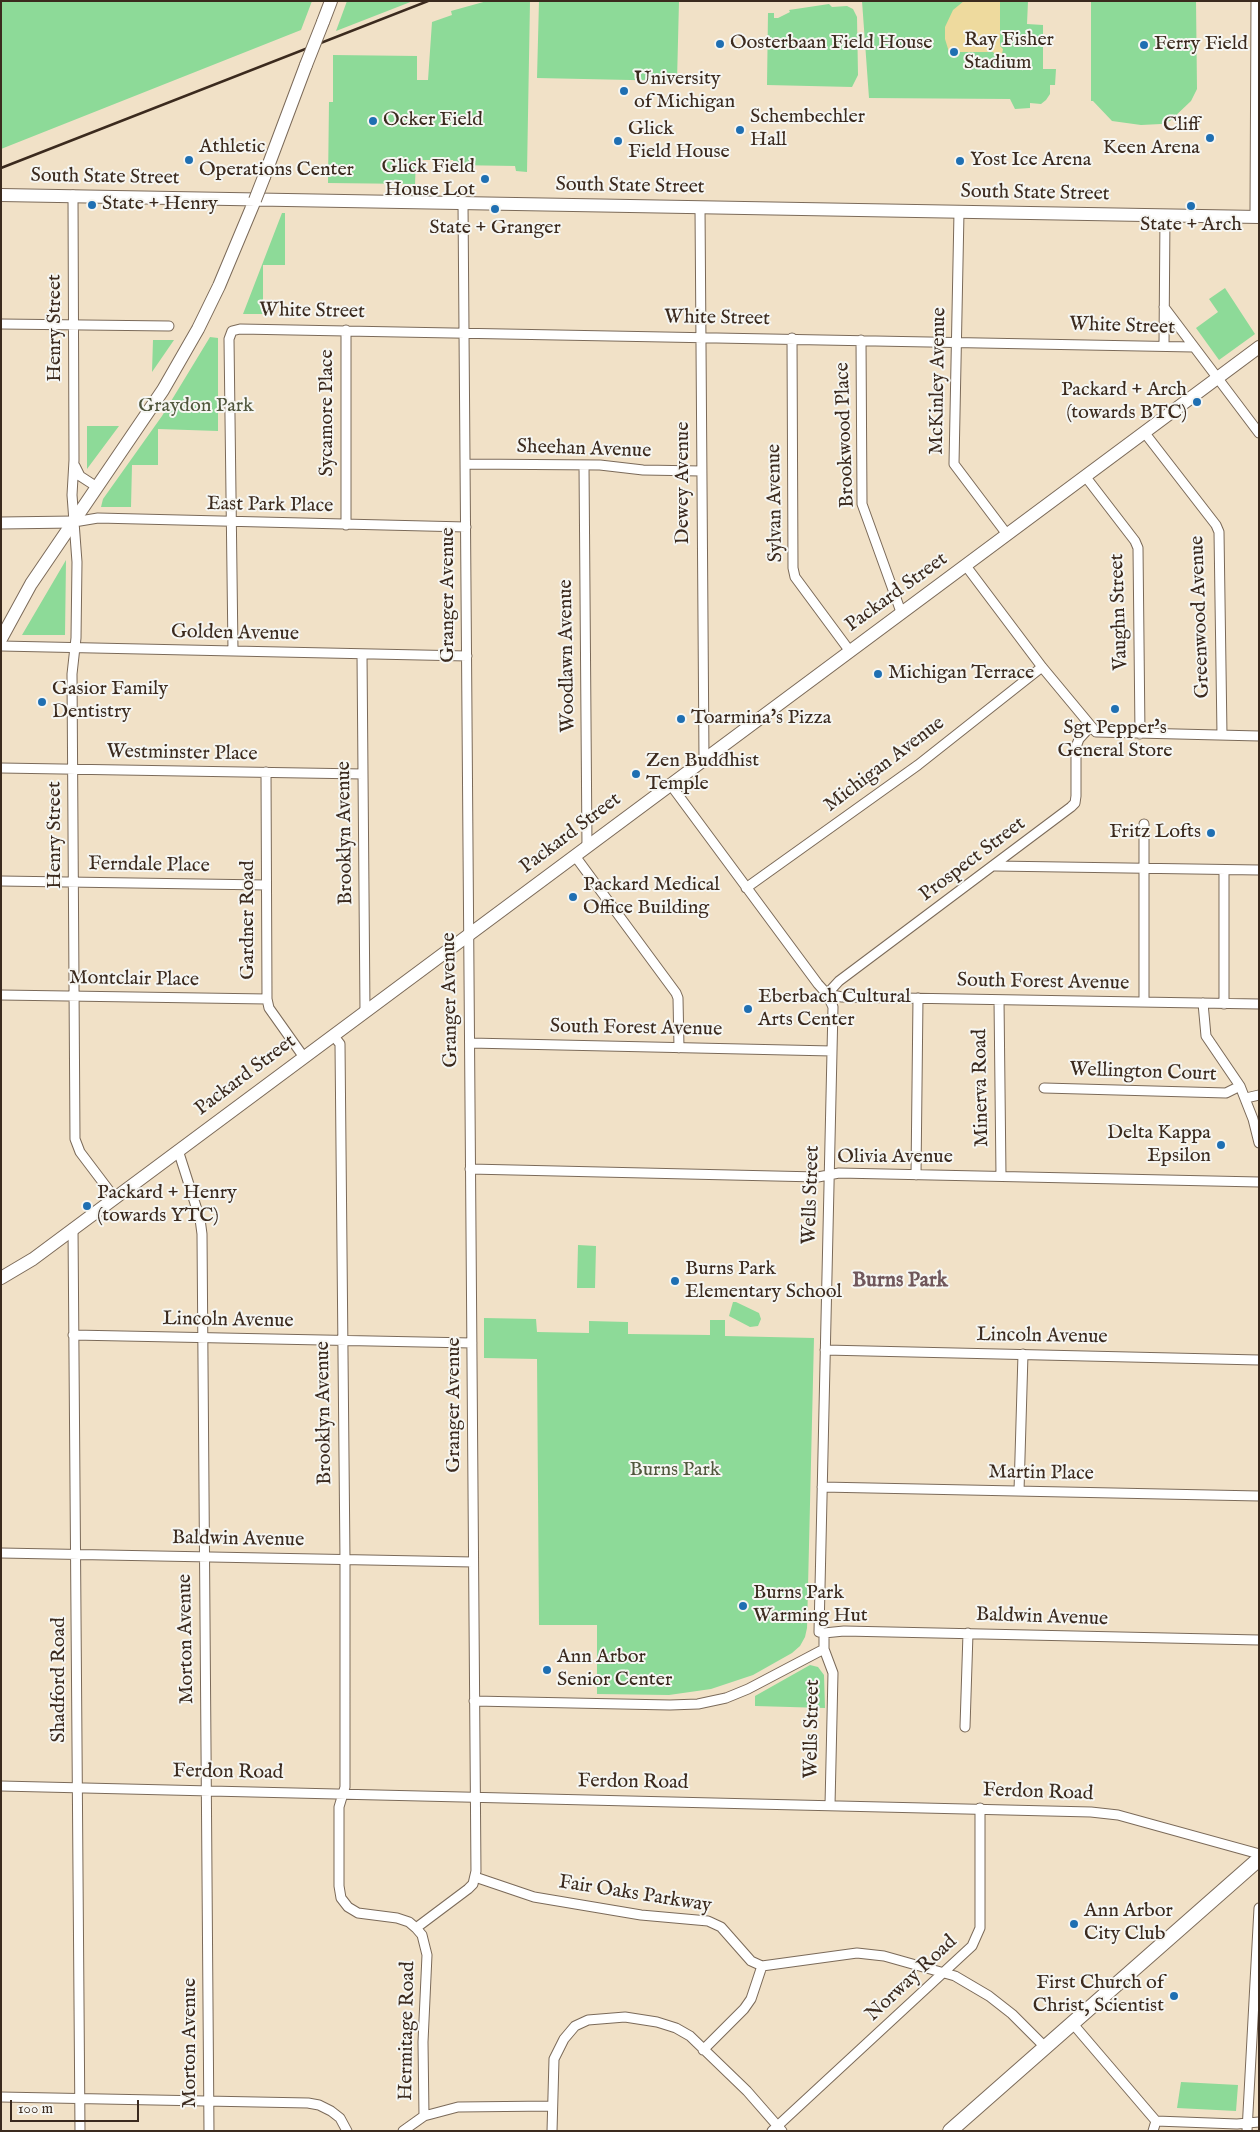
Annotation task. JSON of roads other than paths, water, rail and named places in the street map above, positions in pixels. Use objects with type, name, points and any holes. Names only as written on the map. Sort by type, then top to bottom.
[{"type":"main road","points":[[1,639],[31,584],[162,390],[198,329],[246,222],[331,1]]},
{"type":"main road","name":"South State Street","points":[[1,195],[1257,217]]},
{"type":"main road","name":"Packard Street","points":[[1,1278],[25,1264],[303,1056],[588,847],[849,650],[966,566],[1006,533],[1259,347]]},
{"type":"main road","points":[[950,2131],[1259,1859]]},
{"type":"street","points":[[1257,1],[1257,217]]},
{"type":"street","name":"Henry Street","points":[[73,195],[74,460],[72,495],[77,562],[72,674],[76,1146],[114,1197]]},
{"type":"street","name":"Granger Avenue","points":[[463,203],[475,1878]]},
{"type":"street","name":"Dewey Avenue","points":[[700,207],[704,758]]},
{"type":"street","name":"McKinley Avenue","points":[[960,212],[954,464],[1006,533]]},
{"type":"street","points":[[1164,345],[1165,215]]},
{"type":"street","points":[[1164,307],[1259,433]]},
{"type":"street","points":[[1,324],[170,326]]},
{"type":"street","name":"White Street","points":[[232,522],[229,340],[232,331],[240,328],[1193,347]]},
{"type":"street","name":"Sycamore Place","points":[[346,330],[346,525]]},
{"type":"street","name":"Sylvan Avenue","points":[[792,338],[793,568],[795,577],[849,650]]},
{"type":"street","name":"Brookwood Place","points":[[860,340],[862,504],[901,612]]},
{"type":"street","name":"Greenwood Avenue","points":[[1144,432],[1216,525],[1219,532],[1222,735]]},
{"type":"street","points":[[74,460],[80,476],[97,487]]},
{"type":"street","name":"Sheehan Avenue","points":[[466,464],[584,464],[643,470],[701,471]]},
{"type":"street","name":"Woodlawn Avenue","points":[[584,464],[588,847]]},
{"type":"street","name":"Vaughn Street","points":[[1085,476],[1135,541],[1138,548],[1140,734]]},
{"type":"street","name":"East Park Place","points":[[74,522],[98,518],[466,527]]},
{"type":"street","points":[[1,523],[74,522]]},
{"type":"street","points":[[232,522],[233,651]]},
{"type":"street","points":[[966,566],[1042,667],[1090,727],[1099,733],[1256,735]]},
{"type":"street","name":"Golden Avenue","points":[[1,646],[467,656]]},
{"type":"street","name":"Brooklyn Avenue","points":[[362,654],[365,1011]]},
{"type":"street","name":"Michigan Avenue","points":[[746,888],[918,765],[1042,667]]},
{"type":"street","name":"Prospect Street","points":[[827,994],[839,981],[995,866],[1066,812],[1075,803],[1076,747],[1079,739],[1090,727]]},
{"type":"street","name":"Westminster Place","points":[[1,768],[363,774]]},
{"type":"street","name":"Gardner Road","points":[[266,772],[267,999],[269,1008],[303,1056]]},
{"type":"street","name":"Wells Street","points":[[670,784],[827,994],[833,1007],[831,1175],[819,1632],[824,1633],[824,1649],[831,1667],[833,1680],[830,1804]]},
{"type":"street","points":[[1144,824],[1144,1002]]},
{"type":"street","points":[[575,856],[676,993],[678,998],[679,1048]]},
{"type":"street","points":[[995,866],[1143,870],[1259,870]]},
{"type":"street","points":[[1224,870],[1224,1004]]},
{"type":"street","name":"Ferndale Place","points":[[1,881],[266,885]]},
{"type":"street","name":"South Forest Avenue","points":[[827,994],[842,997],[1259,1004]]},
{"type":"street","name":"Montclair Place","points":[[1,995],[267,999]]},
{"type":"street","points":[[916,1175],[918,998]]},
{"type":"street","name":"Minerva Road","points":[[999,1000],[1001,1176]]},
{"type":"street","points":[[1203,1003],[1206,1036],[1246,1098],[1259,1143]]},
{"type":"street","name":"Brooklyn Avenue","points":[[333,1035],[340,1044],[345,1787],[343,1793]]},
{"type":"street","name":"South Forest Avenue","points":[[470,1043],[832,1051]]},
{"type":"street","name":"Wellington Court","points":[[1044,1088],[1226,1093],[1240,1086]]},
{"type":"street","points":[[1246,1098],[1259,1095]]},
{"type":"street","name":"Morton Avenue","points":[[178,1150],[200,1219],[202,1234],[209,2131]]},
{"type":"street","name":"Olivia Avenue","points":[[470,1169],[818,1176],[839,1173],[1259,1182]]},
{"type":"street","name":"Shadford Road","points":[[73,1228],[80,2131]]},
{"type":"street","name":"Lincoln Avenue","points":[[73,1335],[472,1343]]},
{"type":"street","name":"Lincoln Avenue","points":[[825,1350],[1259,1360]]},
{"type":"street","points":[[1019,1491],[1023,1354]]},
{"type":"street","name":"Martin Place","points":[[822,1487],[1259,1496]]},
{"type":"street","name":"Baldwin Avenue","points":[[1,1553],[473,1562]]},
{"type":"street","name":"Baldwin Avenue","points":[[824,1633],[844,1631],[1259,1640]]},
{"type":"street","points":[[965,1728],[968,1633]]},
{"type":"street","points":[[474,1701],[670,1706],[698,1704],[726,1698],[748,1689],[824,1649]]},
{"type":"street","name":"Ferdon Road","points":[[1,1786],[1056,1810],[1110,1814],[1259,1854]]},
{"type":"street","points":[[343,1793],[340,1807],[339,1886],[341,1898],[348,1907],[358,1913],[397,1918],[409,1922],[416,1928],[468,1889],[475,1878]]},
{"type":"street","name":"Norway Road","points":[[777,2129],[970,1950],[980,1928],[980,1808]]},
{"type":"street","name":"Fair Oaks Parkway","points":[[475,1878],[534,1897],[641,1915],[708,1921],[721,1927],[751,1961],[762,1966]]},
{"type":"street","points":[[1247,2127],[1259,1908]]},
{"type":"street","name":"Hermitage Road","points":[[416,1928],[422,1936],[427,1955],[423,2042],[424,2116]]},
{"type":"street","points":[[703,2050],[744,2009],[751,1999],[762,1966],[857,1953],[884,1956],[955,1976],[989,1996],[1012,2014],[1046,2048]]},
{"type":"street","points":[[552,2131],[554,2059],[564,2039],[575,2026],[588,2020],[625,2017],[657,2022],[676,2028],[690,2036],[747,2091],[777,2129]]},
{"type":"street","points":[[1073,2024],[1156,2121],[1247,2127],[1259,2122]]},
{"type":"street","points":[[1,2097],[208,2100],[319,2105],[331,2110],[340,2118],[347,2131]]},
{"type":"street","points":[[403,2131],[424,2116],[450,2108],[474,2105],[552,2106]]},
{"type":"street","points":[[1152,2131],[1156,2121]]},
{"type":"railway","points":[[1,168],[428,1]]},
{"type":"place","name":"Oosterbaan Field House","points":[[720,44]]},
{"type":"place","name":"Ferry Field","points":[[1144,45]]},
{"type":"place","name":"Ray Fisher Stadium","points":[[954,52]]},
{"type":"place","name":"University of Michigan","points":[[624,91]]},
{"type":"place","name":"Ocker Field","points":[[373,121]]},
{"type":"place","name":"Schembechler Hall","points":[[740,130]]},
{"type":"place","name":"Cliff Keen Arena","points":[[1210,138]]},
{"type":"place","name":"Glick Field House","points":[[618,141]]},
{"type":"place","name":"Athletic Operations Center","points":[[189,160]]},
{"type":"place","name":"Yost Ice Arena","points":[[960,161]]},
{"type":"place","name":"Glick Field House Lot","points":[[485,179]]},
{"type":"place","name":"State + Henry","points":[[92,205]]},
{"type":"place","name":"State + Arch","points":[[1191,206]]},
{"type":"place","name":"State + Granger","points":[[495,209]]},
{"type":"place","name":"Packard + Arch (towards BTC)","points":[[1197,402]]},
{"type":"place","name":"Michigan Terrace","points":[[878,674]]},
{"type":"place","name":"Gasior Family Dentistry","points":[[42,702]]},
{"type":"place","name":"Sgt Pepper's General Store","points":[[1115,709]]},
{"type":"place","name":"Toarmina's Pizza","points":[[681,719]]},
{"type":"place","name":"Zen Buddhist Temple","points":[[636,774]]},
{"type":"place","name":"Fritz Lofts","points":[[1211,833]]},
{"type":"place","name":"Packard Medical Office Building","points":[[573,897]]},
{"type":"place","name":"Eberbach Cultural Arts Center","points":[[748,1009]]},
{"type":"place","name":"Delta Kappa Epsilon","points":[[1221,1145]]},
{"type":"place","name":"Packard + Henry (towards YTC)","points":[[87,1206]]},
{"type":"place","name":"Burns Park Elementary School","points":[[675,1281]]},
{"type":"place","name":"Burns Park Warming Hut","points":[[743,1606]]},
{"type":"place","name":"Ann Arbor Senior Center","points":[[547,1670]]},
{"type":"place","name":"Ann Arbor City Club","points":[[1074,1924]]},
{"type":"place","name":"First Church of Christ, Scientist","points":[[1174,1996]]},
{"type":"district","name":"Burns Park","points":[[900,1282]]},
{"type":"park label","name":"Graydon Park","points":[[196,407]]}]
